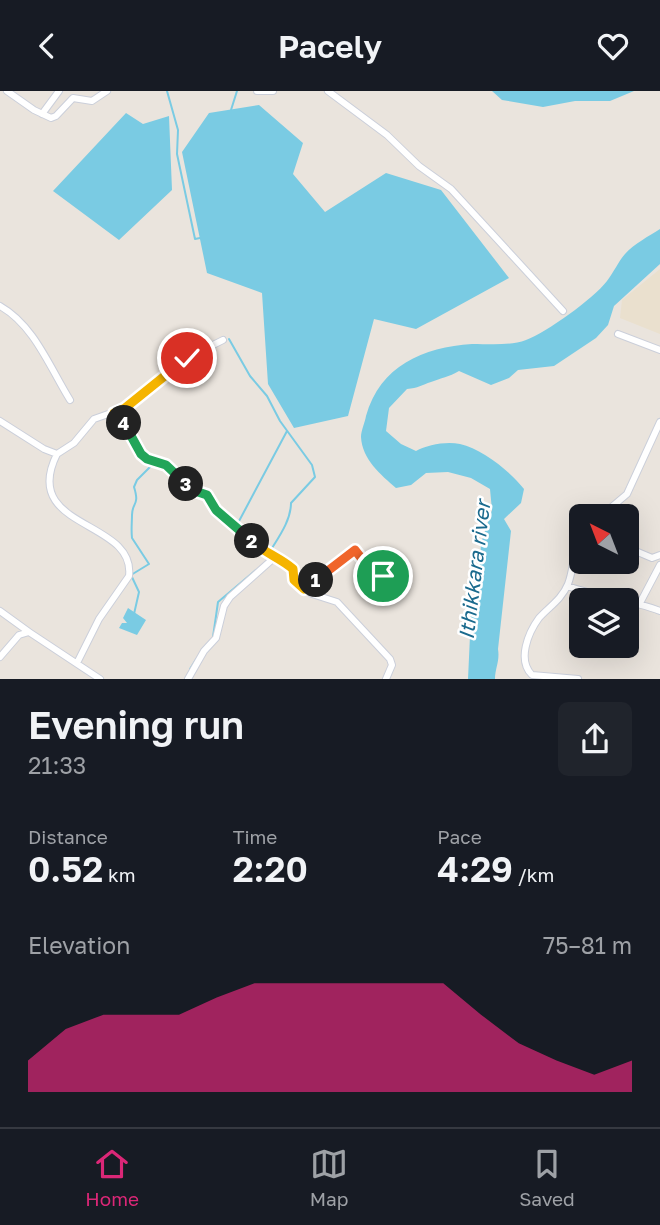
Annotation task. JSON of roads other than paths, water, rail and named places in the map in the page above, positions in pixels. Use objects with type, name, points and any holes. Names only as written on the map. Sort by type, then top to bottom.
[{"type":"street","points":[[7,91],[51,118],[71,99],[92,101],[107,91]]},
{"type":"street","points":[[42,114],[59,91]]},
{"type":"street","points":[[257,91],[273,91]]},
{"type":"street","points":[[328,91],[387,135],[419,166],[451,189],[563,311]]},
{"type":"street","points":[[0,306],[14,316],[40,349],[55,370],[70,400]]},
{"type":"street","points":[[618,334],[660,350]]},
{"type":"street","points":[[77,663],[99,619],[129,576],[130,568],[128,560],[115,543],[77,521],[51,494],[48,474],[57,454],[74,443],[93,419],[125,408],[187,358],[223,339]]},
{"type":"street","points":[[114,413],[126,425],[141,454],[147,459],[166,465],[192,490],[207,495],[216,510],[266,553],[280,558],[293,569],[294,580],[304,589],[337,601],[390,659],[392,666],[386,679]]},
{"type":"street","points":[[0,421],[44,449],[57,454]]},
{"type":"street","points":[[615,504],[627,493],[660,422]]},
{"type":"street","points":[[304,589],[355,550],[372,572],[387,580],[398,597]]},
{"type":"street","points":[[639,552],[652,558],[660,555]]},
{"type":"street","points":[[188,679],[204,651],[216,638],[224,606],[230,597],[275,557]]},
{"type":"street","points":[[640,603],[660,565]]},
{"type":"street","points":[[570,574],[567,586],[539,619],[529,638],[524,656],[528,672],[532,675],[578,679]]},
{"type":"street","points":[[567,586],[594,595],[640,603],[660,611]]},
{"type":"street","points":[[0,611],[100,679]]},
{"type":"street","points":[[0,657],[19,635],[29,632]]},
{"type":"water","points":[[492,91],[634,91],[610,101],[575,101],[543,107],[502,100]]},
{"type":"water","points":[[259,105],[303,143],[293,174],[325,212],[386,173],[441,190],[509,278],[416,329],[374,319],[348,416],[294,428],[268,384],[262,293],[207,273],[182,152],[209,113]]},
{"type":"water","points":[[126,113],[143,124],[169,116],[172,190],[119,240],[53,191]]},
{"type":"water","points":[[660,229],[660,264],[614,306],[608,325],[596,338],[554,366],[518,370],[509,378],[491,385],[459,371],[407,389],[389,408],[386,431],[401,444],[416,451],[443,443],[468,447],[495,462],[524,489],[521,503],[504,519],[511,531],[495,679],[468,679],[471,614],[479,584],[481,543],[492,510],[490,489],[471,478],[448,472],[426,473],[411,485],[396,488],[373,466],[362,445],[362,432],[373,399],[393,372],[421,355],[454,346],[520,342],[546,330],[591,297],[607,281],[629,250]]},
{"type":"water","points":[[128,608],[146,620],[137,635],[119,628],[122,623],[127,623],[123,618]]},
{"type":"waterway","points":[[167,91],[178,130],[177,154],[195,239],[200,238]]},
{"type":"waterway","points":[[231,110],[237,91]]},
{"type":"waterway","points":[[229,339],[250,376],[267,396],[280,421],[312,465],[315,477],[291,503],[286,523],[269,553]]},
{"type":"waterway","points":[[260,544],[238,523],[287,431]]},
{"type":"waterway","points":[[134,614],[139,592],[131,575],[149,564],[132,538],[132,511],[136,501],[134,487],[151,466]]},
{"type":"waterway","points":[[213,637],[218,602],[256,570]]},
{"type":"waterway","points":[[190,669],[197,658]]},
{"type":"water label","name":"Ithikkara river","points":[[474,570]]}]
